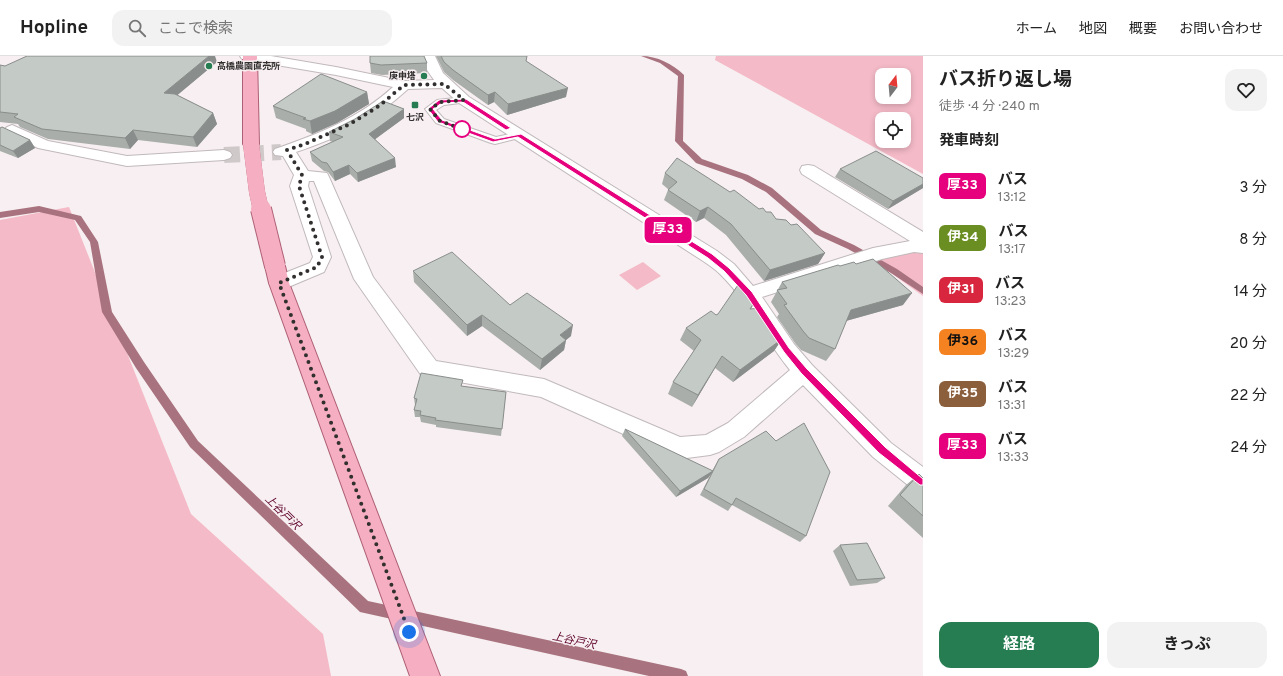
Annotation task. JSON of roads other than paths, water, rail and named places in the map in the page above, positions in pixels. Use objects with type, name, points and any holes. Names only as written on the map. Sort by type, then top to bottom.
[{"type":"main road","points":[[249,56],[251,144],[256,192],[280,282],[425,676]]},
{"type":"street","points":[[249,56],[336,71],[404,85],[444,84]]},
{"type":"street","points":[[428,56],[431,65],[444,84],[464,100],[710,256],[727,269],[749,294],[786,350],[804,371],[882,450],[923,482]]},
{"type":"street","points":[[404,85],[379,106],[350,124],[305,144],[284,151],[302,175],[321,177],[364,280],[429,369],[544,388],[679,448],[710,445],[736,430],[804,371]]},
{"type":"street","points":[[12,129],[44,145],[127,161],[224,155]]},
{"type":"street","points":[[808,170],[923,240]]},
{"type":"street","points":[[280,282],[317,267],[322,257],[299,186],[302,175]]},
{"type":"street","points":[[749,294],[880,253],[914,246],[923,247]]},
{"type":"lane","points":[[464,100],[441,102],[430,109],[440,121],[494,141],[519,136]]},
{"type":"waterway","points":[[644,56],[662,62],[681,75],[679,141],[699,161],[745,177],[769,190],[818,232],[851,247],[894,271],[923,291]]},
{"type":"waterway","name":"上谷戸沢","points":[[0,215],[39,209],[78,218],[94,242],[107,312],[140,365],[194,444],[365,607],[681,676]]},
{"type":"tunnel","points":[[224,155],[281,152]]},
{"type":"place","name":"高橋農園直売所","points":[[209,66]]},
{"type":"place","name":"庚申塔","points":[[424,76]]},
{"type":"place","name":"七沢","points":[[415,105]]}]
